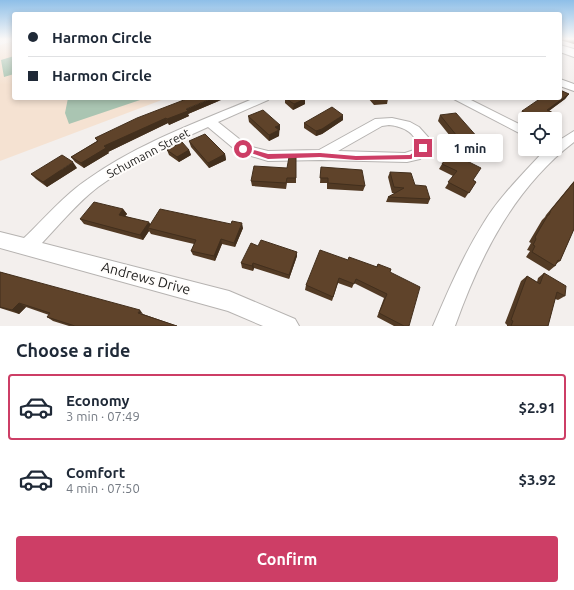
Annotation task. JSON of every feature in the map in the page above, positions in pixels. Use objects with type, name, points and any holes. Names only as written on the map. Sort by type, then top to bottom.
[{"type":"street","points":[[562,83],[574,88]]},
{"type":"street","name":"Schumann Street","points":[[28,246],[93,183],[137,156],[260,100]]},
{"type":"street","points":[[462,100],[518,128]]},
{"type":"street","points":[[210,122],[231,141],[243,149],[268,156],[320,155],[356,158],[411,157],[420,152],[423,143],[420,134],[411,127],[400,122],[384,121],[379,122],[320,155]]},
{"type":"street","points":[[562,144],[574,135]]},
{"type":"street","points":[[444,326],[460,284],[489,228],[514,195],[547,156]]},
{"type":"street","name":"Andrews Drive","points":[[0,240],[28,246],[229,301],[288,326]]},
{"type":"shaded area","points":[[0,54],[12,54],[12,100],[162,100],[0,161]]},
{"type":"green space","points":[[12,57],[12,75],[4,77],[1,60]]},
{"type":"green space","points":[[68,100],[140,100],[69,124],[65,113]]},
{"type":"building","points":[[562,91],[569,94],[562,99]]},
{"type":"building","points":[[184,100],[208,100],[186,109],[188,111],[167,119],[166,118],[104,146],[106,148],[81,163],[71,157],[98,141],[95,138],[137,118]]},
{"type":"building","points":[[288,100],[303,100],[294,104]]},
{"type":"building","points":[[538,100],[561,100],[547,110],[551,112],[522,111]]},
{"type":"building","points":[[332,107],[343,115],[322,129],[316,131],[304,123]]},
{"type":"building","points":[[263,110],[280,125],[275,127],[279,130],[269,135],[248,116]]},
{"type":"building","points":[[456,113],[479,139],[461,141],[440,115]]},
{"type":"building","points":[[205,134],[225,154],[208,163],[189,141]]},
{"type":"building","points":[[182,142],[189,150],[177,157],[167,150]]},
{"type":"building","points":[[449,154],[453,154],[481,168],[473,180],[476,182],[469,193],[448,182],[457,171],[442,164]]},
{"type":"building","points":[[62,155],[73,162],[43,182],[31,174]]},
{"type":"building","points":[[289,157],[296,157],[296,178],[287,178],[286,183],[251,181],[254,166],[287,168]]},
{"type":"building","points":[[321,167],[362,170],[365,186],[328,183],[328,178],[320,178]]},
{"type":"building","points":[[390,172],[411,173],[415,185],[426,186],[430,199],[388,197],[404,188],[394,187]]},
{"type":"building","points":[[574,182],[574,229],[560,261],[558,260],[555,266],[532,252],[535,246],[533,245],[536,239],[535,237],[551,210]]},
{"type":"building","points":[[94,202],[123,209],[119,215],[149,222],[140,235],[80,219]]},
{"type":"building","points":[[160,209],[231,224],[232,221],[242,223],[234,243],[221,239],[214,256],[191,251],[196,240],[148,228]]},
{"type":"building","points":[[261,240],[297,252],[289,275],[253,263],[252,266],[241,263],[251,243],[258,246]]},
{"type":"building","points":[[320,250],[348,260],[349,257],[377,267],[378,264],[391,269],[390,272],[420,287],[409,326],[404,326],[379,313],[387,294],[356,279],[354,284],[339,278],[333,297],[306,285]]},
{"type":"building","points":[[0,272],[140,310],[138,313],[177,326],[75,326],[47,317],[50,313],[19,303],[12,310],[0,307]]},
{"type":"building","points":[[544,273],[566,286],[565,296],[557,292],[548,326],[511,326],[513,321],[511,320],[527,276],[540,284]]},
{"type":"route","points":[[243,149],[268,156],[320,155],[356,158],[411,157],[416,155],[423,148]]}]
